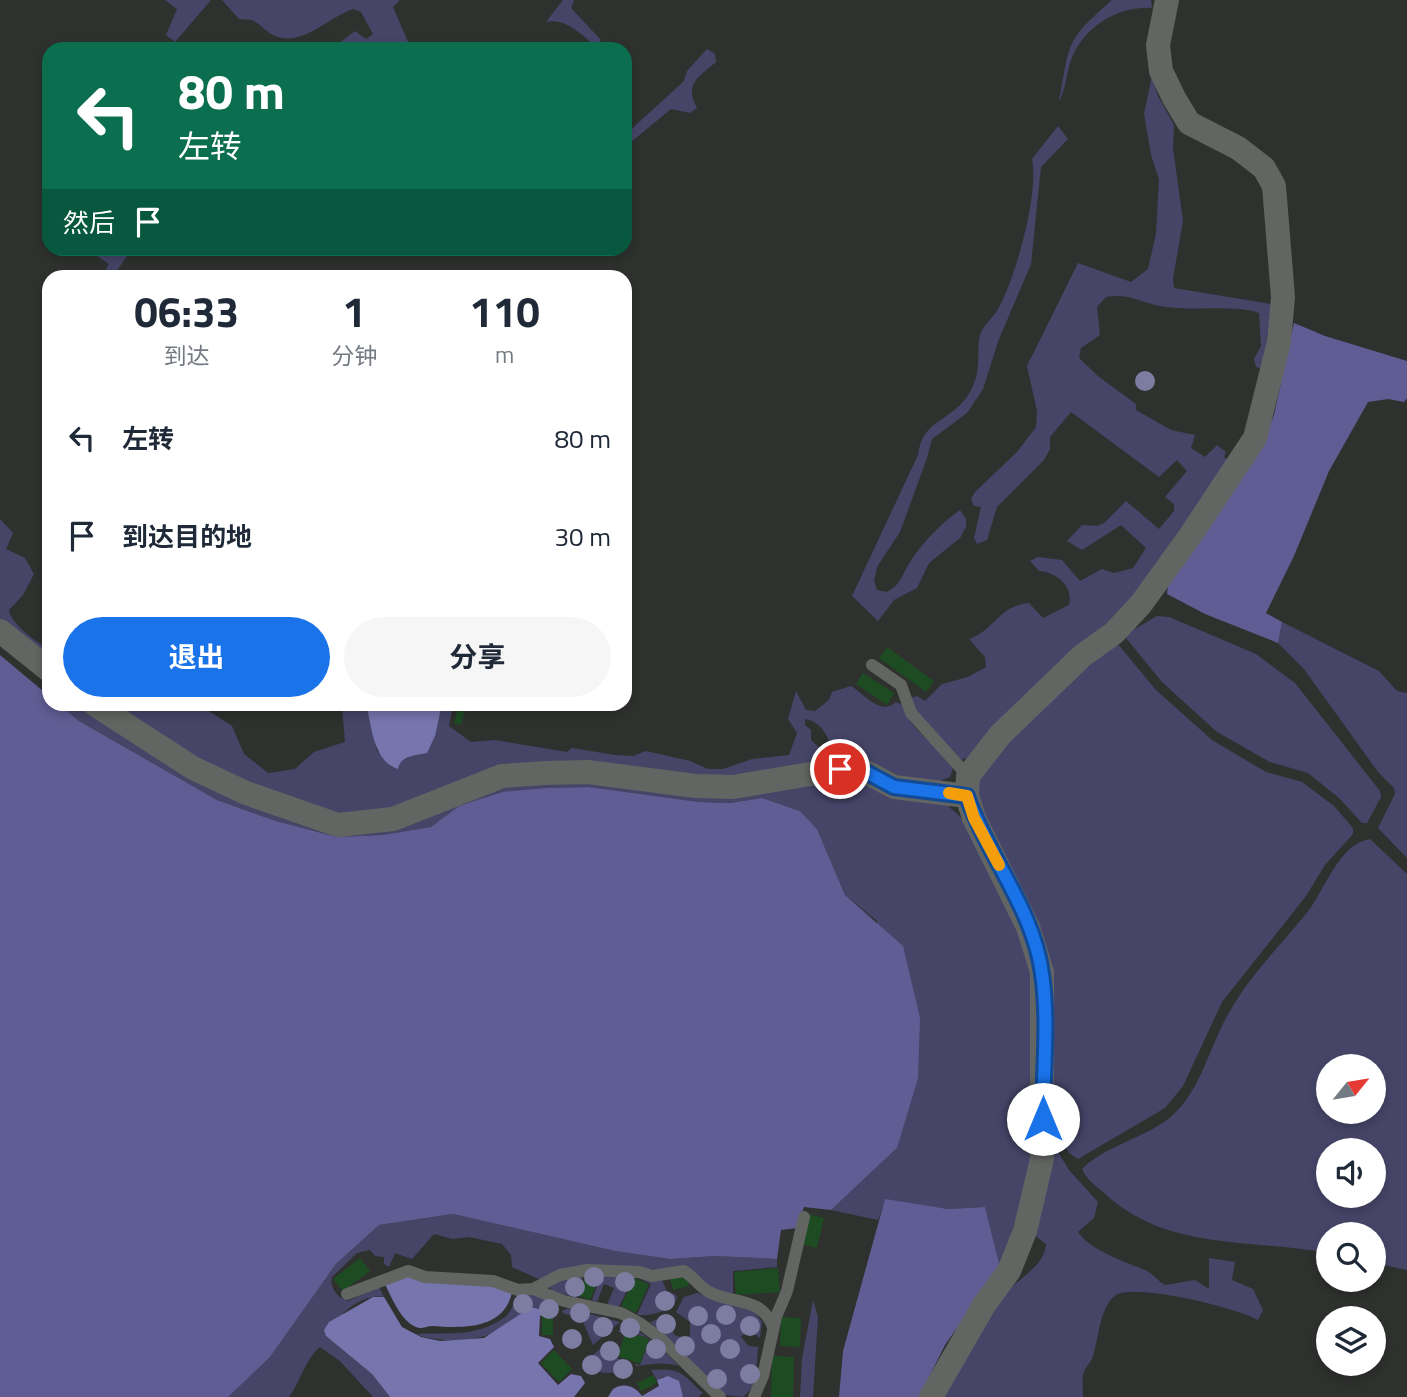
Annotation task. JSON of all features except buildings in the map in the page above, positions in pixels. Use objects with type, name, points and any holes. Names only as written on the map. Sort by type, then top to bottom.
[{"type":"street","points":[[931,1397],[984,1305],[1009,1271],[1025,1231],[1042,1159],[1042,972],[1028,927],[974,818],[967,786],[1000,735],[1082,656],[1114,633],[1141,604],[1255,438],[1270,387],[1283,297],[1274,186],[1264,168],[1238,148],[1189,123],[1174,98],[1161,71],[1158,45],[1167,0]]},
{"type":"street","points":[[0,631],[42,664]]},
{"type":"street","points":[[105,711],[193,768],[246,793],[338,825],[393,819],[502,776],[546,773],[588,772],[733,788],[840,769],[866,772],[894,787],[967,786]]},
{"type":"lane","points":[[872,665],[901,685],[906,705],[916,720],[941,743],[967,786]]},
{"type":"lane","points":[[758,1395],[773,1327],[787,1291],[804,1217]]},
{"type":"lane","points":[[347,1294],[408,1271],[425,1278],[494,1281],[518,1290],[533,1289],[560,1275],[587,1270],[639,1272],[652,1276],[684,1271],[713,1294],[743,1300],[759,1308],[773,1327]]},
{"type":"lane","points":[[533,1289],[564,1301],[621,1313],[641,1324],[660,1338],[720,1397]]},
{"type":"shaded area","points":[[165,0],[211,0],[175,42],[166,35],[177,9]]},
{"type":"shaded area","points":[[222,0],[400,0],[393,7],[408,42],[341,42],[355,31],[366,39],[373,34],[361,12],[353,9],[295,38],[275,36],[252,20],[239,19]]},
{"type":"shaded area","points":[[563,0],[574,0],[571,8],[601,40],[590,42],[579,32],[560,22],[546,22]]},
{"type":"shaded area","points":[[1112,0],[1151,0],[1152,8],[1127,10],[1115,15],[1104,20],[1084,37],[1071,60],[1059,102],[1068,54],[1077,34]]},
{"type":"shaded area","points":[[707,49],[715,54],[716,62],[699,77],[693,87],[693,100],[697,108],[690,113],[671,109],[632,141],[632,129],[684,81],[687,71]]},
{"type":"shaded area","points":[[1152,76],[1158,96],[1174,125],[1173,148],[1183,221],[1173,278],[1174,288],[1271,304],[1264,369],[1256,367],[1254,359],[1261,346],[1259,313],[1237,309],[1172,308],[1121,296],[1106,297],[1097,307],[1100,335],[1081,348],[1079,358],[1099,377],[1136,404],[1136,410],[1171,430],[1195,435],[1191,448],[1205,457],[1217,445],[1226,452],[1224,457],[1231,463],[1145,590],[973,756],[960,760],[913,707],[910,698],[917,696],[925,701],[942,684],[968,677],[986,667],[985,657],[969,639],[985,630],[1003,613],[1029,603],[1043,618],[1069,605],[1069,592],[1062,581],[1052,574],[1039,571],[1030,561],[1038,557],[1062,560],[1080,581],[1102,569],[1114,573],[1133,568],[1146,548],[1121,525],[1082,550],[1067,541],[1082,525],[1097,526],[1104,523],[1126,501],[1159,529],[1174,511],[1174,504],[1165,497],[1187,471],[1177,460],[1159,477],[1071,412],[1050,437],[1050,449],[1044,460],[997,507],[987,540],[977,544],[974,538],[981,507],[974,506],[971,499],[1017,452],[1036,427],[1037,411],[1027,366],[1078,263],[1131,282],[1148,269],[1156,234],[1159,179],[1151,155],[1144,114]]},
{"type":"shaded area","points":[[1058,126],[1068,139],[1041,167],[1031,264],[999,339],[983,389],[967,413],[932,439],[900,532],[877,567],[874,581],[877,590],[887,592],[896,586],[927,540],[960,510],[966,519],[966,527],[960,538],[929,563],[917,588],[894,600],[878,621],[852,596],[926,433],[963,402],[974,383],[980,336],[1005,295],[1019,257],[1032,193],[1032,159]]},
{"type":"shaded area","points":[[97,256],[127,256],[117,270],[106,270],[109,264]]},
{"type":"shaded area","points":[[1294,323],[1325,336],[1407,361],[1407,398],[1404,402],[1388,399],[1368,402],[1329,471],[1294,556],[1266,613],[1282,622],[1278,643],[1205,614],[1167,594],[1168,585],[1260,450],[1274,415]]},
{"type":"shaded area","points":[[0,519],[13,533],[6,549],[25,558],[34,574],[23,595],[9,610],[14,621],[42,645],[42,657],[0,624]]},
{"type":"shaded area","points":[[1157,616],[1169,617],[1256,654],[1295,683],[1380,791],[1381,797],[1367,823],[1362,823],[1339,798],[1308,773],[1270,762],[1217,732],[1162,682],[1126,638],[1128,633]]},
{"type":"shaded area","points":[[1282,622],[1379,671],[1397,691],[1407,693],[1407,858],[1378,828],[1395,794],[1394,788],[1378,772],[1304,669],[1278,643]]},
{"type":"shaded area","points":[[1117,643],[1156,690],[1212,740],[1266,772],[1302,782],[1334,806],[1353,828],[1353,834],[1325,865],[1306,896],[1222,1002],[1183,1086],[1165,1108],[1078,1159],[1069,1153],[1053,1126],[1048,1018],[981,814],[975,779],[1061,689]]},
{"type":"shaded area","points":[[0,655],[42,690],[42,711],[67,711],[79,721],[217,800],[276,821],[337,837],[382,835],[431,827],[459,806],[503,792],[589,787],[699,802],[730,803],[762,798],[800,811],[817,829],[845,895],[903,946],[920,1018],[918,1078],[897,1148],[831,1210],[804,1207],[797,1228],[781,1230],[777,1259],[715,1256],[670,1259],[615,1251],[453,1214],[379,1225],[336,1264],[270,1357],[228,1397],[0,1397]]},
{"type":"shaded area","points":[[851,686],[879,705],[885,707],[896,702],[903,705],[911,723],[948,761],[953,769],[950,777],[934,783],[835,764],[830,742],[823,730],[805,719],[805,725],[811,730],[811,740],[822,750],[824,766],[734,782],[591,766],[339,819],[249,789],[117,711],[209,711],[232,726],[244,754],[268,773],[295,769],[314,752],[345,742],[343,711],[368,711],[377,751],[398,769],[400,762],[408,756],[417,755],[439,711],[452,711],[449,726],[471,742],[495,740],[567,752],[572,748],[633,756],[646,751],[690,761],[708,769],[723,769],[752,759],[789,755],[797,733],[788,719],[796,691],[806,710],[815,711],[829,700],[832,692]]},
{"type":"shaded area","points":[[67,711],[99,711],[337,830],[503,781],[836,775],[946,804],[967,823],[999,879],[1036,982],[1031,1175],[1000,1267],[985,1207],[948,1209],[885,1200],[878,1220],[831,1210],[897,1148],[877,921],[845,895],[817,829],[800,811],[762,798],[730,803],[699,802],[589,787],[547,788],[459,806],[431,827],[382,835],[337,837],[276,821],[217,800],[79,721]]},
{"type":"shaded area","points":[[1370,839],[1407,874],[1407,1270],[1386,1266],[1386,1222],[1316,1222],[1316,1251],[1210,1240],[1155,1225],[1129,1212],[1095,1185],[1082,1169],[1103,1153],[1164,1122],[1184,1103],[1238,998],[1306,914],[1333,870],[1349,850]]},
{"type":"shaded area","points":[[1050,1139],[1069,1170],[1098,1202],[1094,1218],[1078,1232],[1091,1245],[1147,1271],[1165,1285],[1195,1280],[1209,1289],[1209,1258],[1235,1262],[1232,1280],[1253,1289],[1263,1310],[1258,1320],[1230,1309],[1187,1298],[1127,1292],[1116,1295],[1106,1307],[1093,1356],[1084,1372],[1083,1397],[938,1397],[991,1312],[1042,1258],[1046,1244],[1032,1233]]},
{"type":"shaded area","points":[[885,1199],[948,1209],[985,1207],[1000,1267],[945,1345],[919,1397],[839,1397],[843,1351]]},
{"type":"shaded area","points":[[453,1214],[615,1251],[670,1259],[715,1256],[777,1259],[777,1267],[733,1271],[733,1293],[716,1291],[677,1266],[661,1270],[643,1269],[541,1280],[512,1267],[511,1255],[502,1244],[469,1237],[453,1239],[434,1234],[412,1259],[395,1253],[389,1267],[384,1264],[384,1257],[375,1256],[370,1250],[357,1253],[332,1277],[333,1288],[344,1300],[348,1301],[379,1287],[384,1297],[366,1299],[350,1308],[336,1321],[326,1336],[372,1374],[390,1397],[373,1397],[340,1361],[320,1347],[311,1357],[289,1397],[227,1397],[270,1357],[336,1264],[379,1225]]},
{"type":"shaded area","points":[[588,1272],[635,1274],[662,1280],[667,1292],[675,1294],[677,1298],[670,1307],[660,1312],[637,1315],[651,1284],[635,1276],[618,1308],[607,1305],[614,1288],[604,1284],[597,1302],[592,1300],[599,1281],[584,1275],[575,1297],[554,1292],[548,1286],[557,1279]]},
{"type":"shaded area","points":[[525,1292],[550,1300],[553,1312],[544,1314],[542,1310],[531,1307],[493,1333],[474,1338],[448,1340],[416,1334],[462,1333],[494,1324],[505,1317],[518,1297]]},
{"type":"shaded area","points":[[697,1293],[755,1312],[762,1322],[760,1338],[748,1329],[741,1337],[749,1346],[758,1347],[755,1385],[743,1397],[725,1395],[650,1322],[670,1315],[674,1321],[671,1325],[674,1335],[684,1338],[690,1336],[690,1322],[676,1312],[684,1297]]},
{"type":"shaded area","points":[[813,1300],[818,1317],[813,1397],[800,1397],[802,1359]]},
{"type":"shaded area","points":[[568,1308],[620,1322],[593,1345],[581,1317],[564,1314],[562,1311]]},
{"type":"shaded area","points":[[628,1325],[649,1339],[626,1330],[623,1334],[618,1331]]},
{"type":"shaded area","points":[[650,1339],[679,1366],[636,1366],[635,1364],[640,1365]]},
{"type":"shaded area","points":[[607,1343],[617,1351],[615,1357],[628,1364],[625,1372],[604,1373],[588,1368],[589,1358]]},
{"type":"shaded area","points":[[651,1370],[676,1371],[703,1393],[698,1397],[683,1397],[679,1387],[663,1377],[657,1380]]},
{"type":"water","points":[[368,711],[440,711],[435,736],[427,753],[405,759],[398,769],[383,759],[375,742]]},
{"type":"water","points":[[399,1275],[495,1285],[512,1292],[507,1305],[491,1320],[468,1326],[418,1328],[402,1315],[385,1284]]},
{"type":"water","points":[[373,1297],[384,1297],[402,1327],[421,1337],[440,1341],[484,1338],[531,1307],[542,1310],[544,1314],[540,1316],[539,1336],[550,1339],[554,1347],[538,1363],[558,1385],[571,1374],[581,1376],[585,1383],[574,1397],[390,1397],[372,1374],[326,1336],[324,1330],[329,1322]]},
{"type":"water","points":[[668,1376],[679,1381],[683,1397],[608,1397],[613,1389],[625,1386],[633,1388],[642,1396],[659,1386],[657,1380]]},
{"type":"slow traffic","points":[[949,793],[967,796],[974,818],[999,865]]},
{"type":"route","points":[[840,769],[866,772],[894,787],[967,796],[974,818],[1028,927],[1042,972],[1043,1119]]}]
